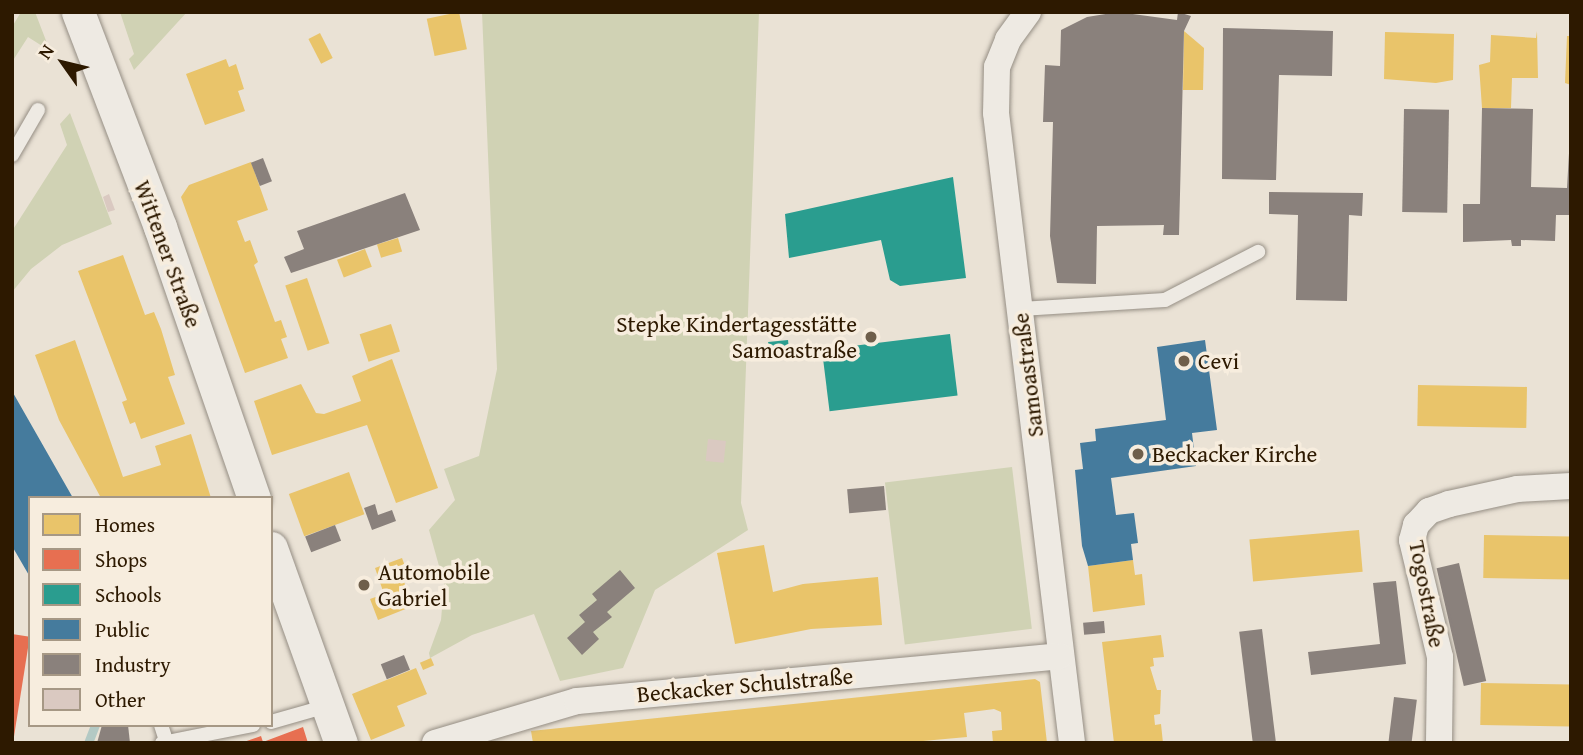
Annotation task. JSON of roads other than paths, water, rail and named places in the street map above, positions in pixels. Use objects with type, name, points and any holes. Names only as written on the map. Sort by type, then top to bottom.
[{"type":"street","name":"Wittener Straße","points":[[78,12],[160,227],[253,496]]},
{"type":"street","name":"Samoastraße","points":[[1027,13],[997,67],[996,113],[1072,743]]},
{"type":"street","name":"Togostraße","points":[[1439,743],[1440,657],[1412,540],[1416,524],[1429,511],[1517,489],[1571,486]]},
{"type":"street","points":[[273,554],[341,743]]},
{"type":"street","name":"Beckacker Schulstraße","points":[[435,743],[577,701],[1060,656]]},
{"type":"lane","points":[[12,155],[38,110]]},
{"type":"lane","points":[[1021,309],[1165,300],[1258,251]]},
{"type":"lane","points":[[273,721],[327,706]]},
{"type":"lane","points":[[164,741],[242,727]]},
{"type":"waterway","points":[[88,743],[94,727]]},
{"type":"place","name":"Stepke Kindertagesstätte Samoastraße","points":[[871,337]]},
{"type":"place","name":"Cevi","points":[[1184,361]]},
{"type":"place","name":"Beckacker Kirche","points":[[1138,454]]},
{"type":"place","name":"Automobile Gabriel","points":[[364,585]]}]
